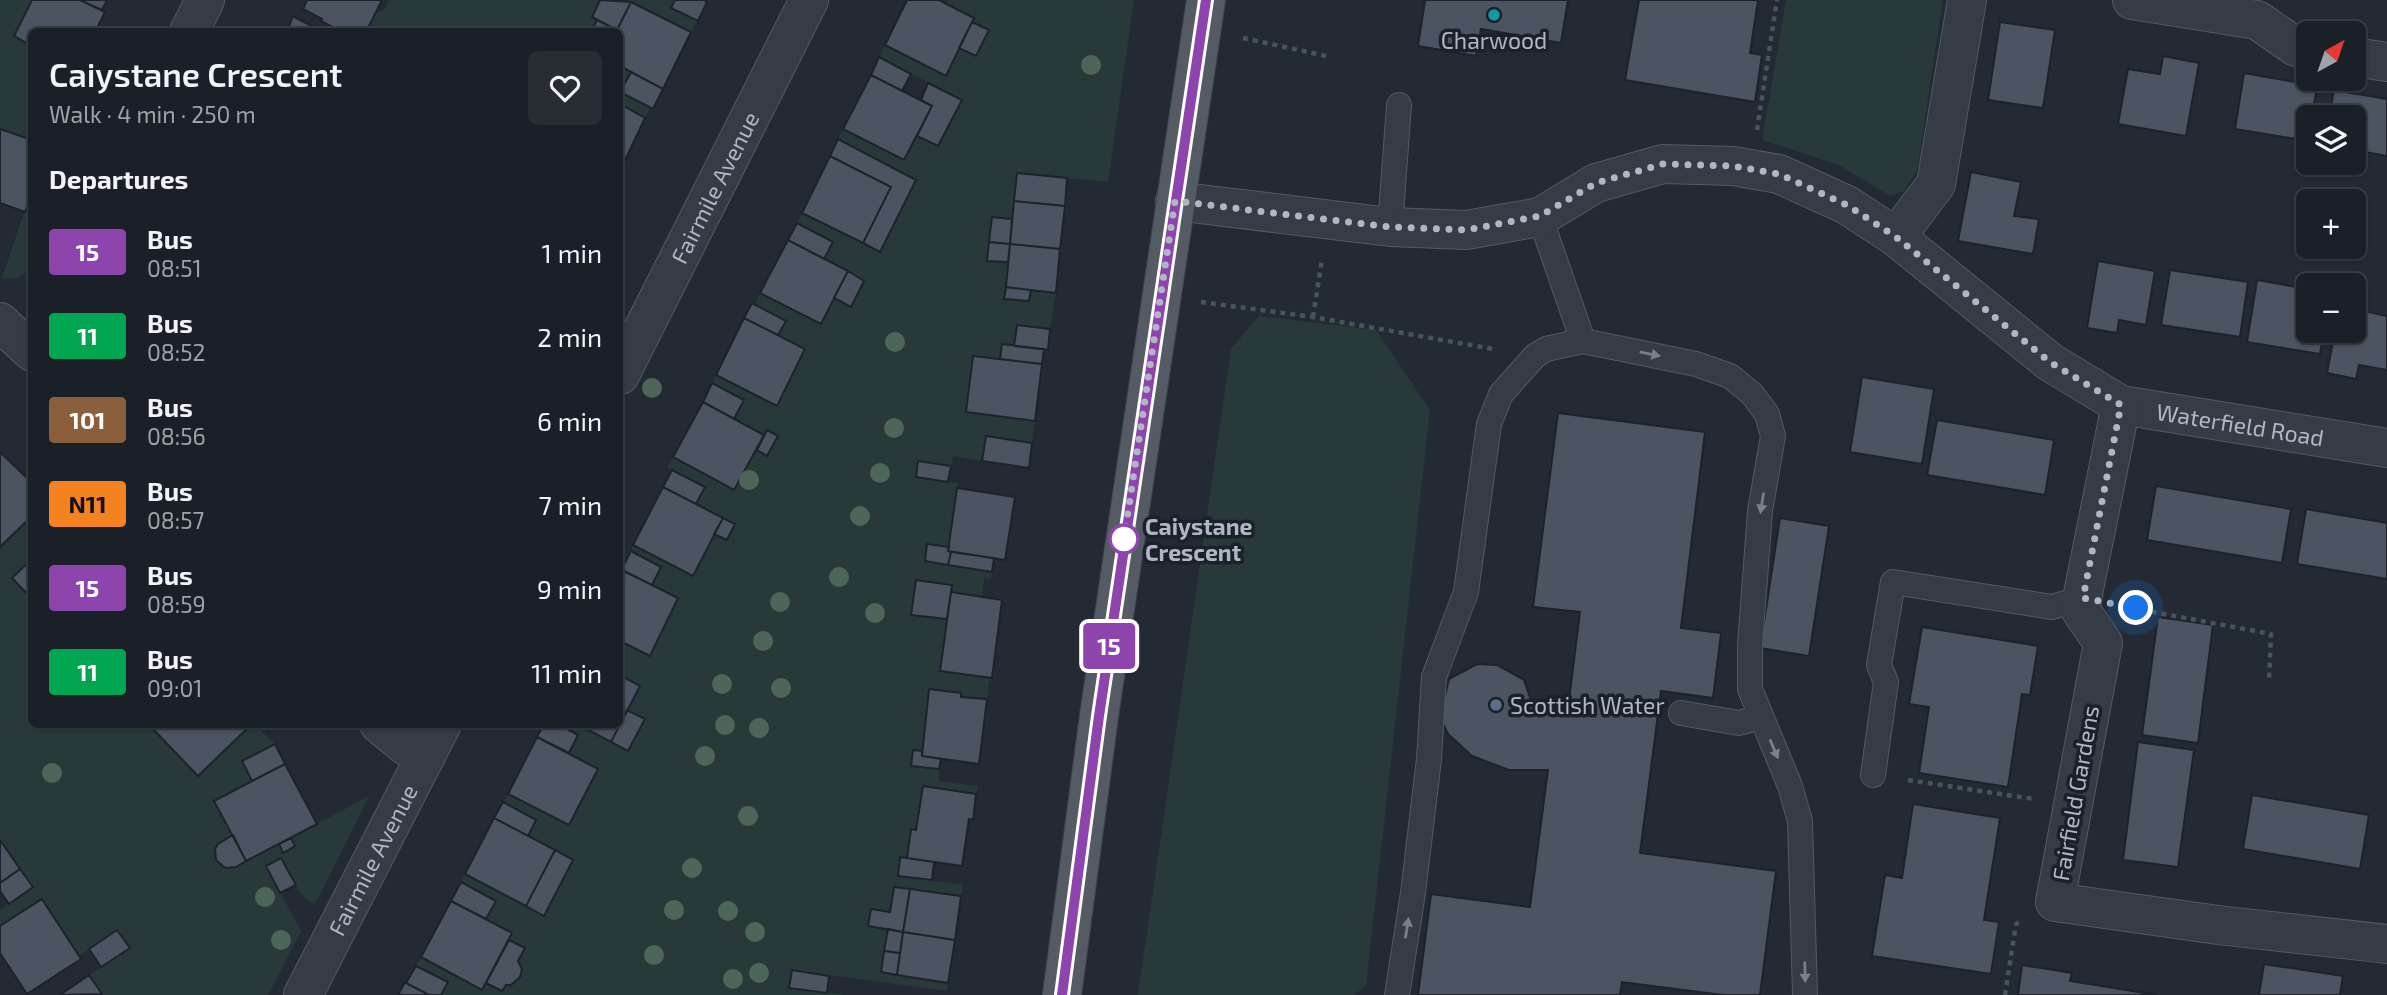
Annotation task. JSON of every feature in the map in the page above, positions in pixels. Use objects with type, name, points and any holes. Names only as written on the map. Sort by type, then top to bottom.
[{"type":"main road","points":[[1062,995],[1099,716],[1204,15]]},
{"type":"street","points":[[192,28],[205,0]]},
{"type":"street","name":"Fairmile Avenue","points":[[623,369],[809,0]]},
{"type":"street","points":[[1896,237],[1936,184],[1967,0]]},
{"type":"street","points":[[2132,0],[2257,20],[2296,47]]},
{"type":"street","points":[[2366,59],[2387,62]]},
{"type":"street","name":"Waterfield Road","points":[[1175,201],[1390,227],[1466,230],[1540,216],[1596,183],[1663,164],[1733,166],[1779,174],[1847,205],[1896,237],[2050,362],[2121,405],[2387,448]]},
{"type":"street","points":[[2083,598],[2121,405]]},
{"type":"street","name":"Fairfield Gardens","points":[[2083,598],[2080,609],[2104,643],[2055,902],[2218,925],[2387,944]]},
{"type":"street","points":[[384,728],[406,746],[434,741]]},
{"type":"street","name":"Fairmile Avenue","points":[[303,995],[434,741]]},
{"type":"lane","points":[[1390,227],[1399,105]]},
{"type":"lane","points":[[1540,216],[1583,341]]},
{"type":"lane","points":[[1396,995],[1415,879],[1429,759],[1434,677],[1466,592],[1489,424],[1501,394],[1535,356],[1546,349],[1583,341],[1696,364],[1730,376],[1752,394],[1768,414],[1773,436],[1760,511],[1750,645],[1750,689],[1790,786],[1800,821],[1805,995]]},
{"type":"lane","points":[[1873,775],[1886,682],[1879,665],[1893,582],[2052,607],[2083,598]]},
{"type":"lane","points":[[1681,713],[1739,723],[1761,717]]},
{"type":"path","points":[[1751,169],[1777,0]]},
{"type":"path","points":[[1204,15],[1331,57]]},
{"type":"path","points":[[1313,317],[1328,220]]},
{"type":"path","points":[[1161,296],[1313,317],[1535,356]]},
{"type":"path","points":[[2083,598],[2271,634],[2269,681]]},
{"type":"path","points":[[1873,775],[2073,805]]},
{"type":"path","points":[[2005,995],[2016,923],[2055,902]]},
{"type":"shaded area","points":[[0,0],[32,0],[14,36],[28,44],[28,139],[0,129]]},
{"type":"shaded area","points":[[389,0],[600,0],[592,17],[597,20],[593,28],[368,28],[375,13],[385,9]]},
{"type":"shaded area","points":[[628,0],[675,0],[697,20],[691,32]]},
{"type":"shaded area","points":[[948,0],[1134,0],[1108,182],[1017,173],[1012,219],[992,217],[988,261],[1008,262],[1004,298],[1029,301],[1031,290],[1056,293],[1050,329],[1017,325],[1014,346],[1002,344],[1000,359],[973,356],[966,412],[1035,421],[1032,443],[986,436],[982,461],[953,456],[951,466],[918,461],[916,477],[958,483],[949,547],[927,544],[925,561],[992,572],[991,579],[984,578],[982,597],[951,592],[952,585],[916,580],[911,614],[947,619],[940,671],[992,680],[989,681],[987,699],[930,690],[922,751],[913,750],[911,766],[939,769],[939,781],[978,786],[976,794],[923,786],[916,830],[911,829],[907,858],[900,857],[898,875],[963,885],[961,896],[894,887],[890,912],[871,909],[868,926],[888,929],[881,972],[948,983],[947,991],[793,970],[789,988],[845,995],[441,995],[447,982],[416,966],[421,957],[482,990],[486,983],[502,991],[506,985],[520,977],[518,961],[525,948],[509,940],[512,933],[486,919],[496,901],[461,882],[465,874],[544,916],[573,860],[528,836],[536,820],[503,802],[508,794],[569,825],[598,769],[569,753],[578,735],[564,728],[583,728],[628,750],[644,719],[627,710],[640,686],[623,677],[623,642],[650,656],[678,598],[652,585],[660,567],[631,551],[633,545],[693,576],[714,534],[727,540],[735,524],[696,504],[704,487],[667,467],[673,457],[734,490],[757,450],[768,456],[778,436],[764,435],[734,419],[744,400],[712,383],[716,375],[777,406],[805,350],[778,335],[785,321],[755,304],[760,293],[820,324],[834,298],[851,306],[864,280],[824,259],[833,242],[797,223],[802,213],[881,251],[916,180],[838,139],[843,129],[904,160],[917,136],[939,146],[962,100],[879,57],[885,45],[946,76],[959,48],[976,56],[989,30],[972,22],[974,18],[946,4]]},
{"type":"shaded area","points":[[1786,0],[1943,0],[1917,170],[1904,191],[1890,196],[1839,165],[1762,140]]},
{"type":"shaded area","points":[[623,68],[631,72],[623,88]]},
{"type":"shaded area","points":[[623,93],[650,108],[645,118],[623,106]]},
{"type":"shaded area","points":[[28,201],[28,271],[17,278],[2,278]]},
{"type":"shaded area","points":[[1259,316],[1376,330],[1430,410],[1366,985],[1354,995],[1138,995],[1231,349]]},
{"type":"shaded area","points":[[28,519],[28,562],[12,578],[28,596],[28,728],[151,728],[198,776],[249,728],[258,728],[275,744],[242,761],[252,781],[215,801],[233,835],[222,842],[216,851],[216,860],[225,868],[236,867],[279,844],[284,852],[295,846],[291,838],[369,796],[315,904],[299,891],[281,858],[266,866],[301,931],[268,995],[102,995],[89,975],[130,948],[117,930],[79,956],[0,926],[0,910],[33,887],[0,840],[0,547]]},
{"type":"building","points":[[32,0],[80,0],[105,12],[97,28],[28,28],[28,44],[14,36]]},
{"type":"building","points":[[80,0],[107,0],[102,10]]},
{"type":"building","points":[[307,0],[382,0],[368,28],[334,28],[303,9]]},
{"type":"building","points":[[600,0],[631,2],[618,28],[592,17]]},
{"type":"building","points":[[675,0],[707,2],[698,21],[671,8]]},
{"type":"building","points":[[907,0],[939,0],[974,18],[946,76],[885,45]]},
{"type":"building","name":"Charwood","points":[[1425,0],[1568,0],[1561,43],[1481,29],[1476,56],[1418,46]]},
{"type":"building","points":[[1639,0],[1758,0],[1750,53],[1762,55],[1755,102],[1625,80]]},
{"type":"building","points":[[631,2],[691,32],[663,89],[623,68],[623,28],[618,28]]},
{"type":"building","points":[[293,16],[316,28],[288,28]]},
{"type":"building","points":[[597,20],[613,28],[593,28]]},
{"type":"building","points":[[972,22],[989,30],[976,56],[959,48]]},
{"type":"building","points":[[2000,22],[2055,30],[2043,108],[1988,100]]},
{"type":"building","points":[[2163,56],[2199,63],[2186,136],[2118,124],[2128,69],[2160,74]]},
{"type":"building","points":[[879,57],[911,74],[902,91],[871,75]]},
{"type":"building","points":[[631,72],[663,89],[653,109],[623,94],[623,87]]},
{"type":"building","points":[[2244,73],[2296,82],[2296,91],[2316,91],[2314,105],[2296,105],[2296,139],[2235,129]]},
{"type":"building","points":[[871,75],[932,106],[904,160],[843,129]]},
{"type":"building","points":[[928,83],[962,100],[938,146],[917,136],[932,106],[921,100]]},
{"type":"building","points":[[2334,91],[2387,99],[2387,156],[2366,152],[2366,105],[2331,105]]},
{"type":"building","points":[[623,106],[645,118],[623,165]]},
{"type":"building","points":[[0,129],[28,139],[28,203],[25,212],[0,203]]},
{"type":"building","points":[[838,139],[916,180],[880,252],[863,243],[891,187],[830,156]]},
{"type":"building","points":[[830,156],[891,187],[863,243],[802,213]]},
{"type":"building","points":[[1971,172],[2021,182],[2014,216],[2039,219],[2033,254],[1958,241]]},
{"type":"building","points":[[1017,173],[1067,178],[1065,206],[1014,201]]},
{"type":"building","points":[[1014,201],[1065,206],[1060,249],[1010,244]]},
{"type":"building","points":[[992,217],[1012,219],[1010,244],[989,242]]},
{"type":"building","points":[[797,223],[833,242],[824,259],[788,240]]},
{"type":"building","points":[[788,240],[848,271],[821,324],[760,293]]},
{"type":"building","points":[[989,242],[1010,244],[1008,262],[987,261]]},
{"type":"building","points":[[1010,244],[1060,249],[1056,293],[1006,287]]},
{"type":"building","points":[[2098,261],[2155,271],[2146,325],[2119,320],[2117,333],[2087,328]]},
{"type":"building","points":[[2170,270],[2248,282],[2240,337],[2161,325]]},
{"type":"building","points":[[848,271],[864,281],[851,307],[834,298]]},
{"type":"building","points":[[2257,280],[2296,287],[2296,343],[2322,343],[2320,354],[2247,342]]},
{"type":"building","points":[[1006,287],[1031,290],[1029,301],[1004,299]]},
{"type":"building","points":[[752,303],[786,321],[778,335],[744,318]]},
{"type":"building","points":[[2366,312],[2387,316],[2387,370],[2359,365],[2356,379],[2327,373],[2333,343],[2366,343]]},
{"type":"building","points":[[744,318],[805,349],[777,406],[716,375]]},
{"type":"building","points":[[1017,325],[1050,329],[1048,350],[1014,346]]},
{"type":"building","points":[[1002,344],[1044,349],[1042,364],[1000,359]]},
{"type":"building","points":[[973,356],[1042,364],[1035,421],[966,412]]},
{"type":"building","points":[[1862,377],[1934,389],[1922,464],[1850,452]]},
{"type":"building","points":[[712,383],[744,400],[734,419],[703,402]]},
{"type":"building","points":[[703,402],[764,435],[734,490],[673,457]]},
{"type":"building","name":"Scottish Water","points":[[1558,413],[1705,432],[1681,628],[1721,633],[1713,698],[1661,691],[1640,853],[1776,871],[1760,995],[1723,995],[1622,982],[1620,995],[1418,995],[1431,894],[1530,907],[1548,770],[1509,770],[1472,756],[1448,734],[1440,717],[1449,679],[1477,664],[1497,665],[1524,680],[1532,703],[1568,708],[1580,612],[1533,607]]},
{"type":"building","points":[[1937,420],[2054,440],[2045,495],[1927,475]]},
{"type":"building","points":[[767,430],[778,436],[767,456],[757,450]]},
{"type":"building","points":[[986,436],[1032,443],[1029,468],[982,461]]},
{"type":"building","points":[[0,452],[28,479],[28,520],[0,547]]},
{"type":"building","points":[[918,461],[951,466],[948,482],[916,477]]},
{"type":"building","points":[[672,470],[705,487],[696,504],[663,487]]},
{"type":"building","points":[[2156,486],[2291,509],[2282,563],[2147,540]]},
{"type":"building","points":[[663,487],[723,518],[693,576],[633,545]]},
{"type":"building","points":[[957,488],[1015,497],[1005,560],[948,551]]},
{"type":"building","points":[[2306,509],[2387,523],[2387,579],[2297,564]]},
{"type":"building","points":[[723,518],[735,524],[727,540],[714,534]]},
{"type":"building","points":[[1780,518],[1829,526],[1809,656],[1760,648]]},
{"type":"building","points":[[927,544],[949,547],[948,551],[951,552],[948,565],[925,561]]},
{"type":"building","points":[[631,551],[661,567],[652,585],[623,571]]},
{"type":"building","points":[[951,552],[994,558],[992,572],[948,565]]},
{"type":"building","points":[[28,563],[28,595],[12,578]]},
{"type":"building","points":[[623,570],[678,598],[650,656],[623,642]]},
{"type":"building","points":[[916,580],[952,585],[947,619],[911,615]]},
{"type":"building","points":[[951,592],[1002,600],[992,678],[940,671]]},
{"type":"building","points":[[2158,617],[2213,625],[2198,743],[2142,735]]},
{"type":"building","points":[[1922,627],[2038,646],[2030,695],[2022,694],[2008,787],[1919,773],[1929,707],[1909,704]]},
{"type":"building","points":[[623,677],[640,686],[623,719]]},
{"type":"building","points":[[929,689],[961,693],[961,697],[987,699],[979,764],[922,756]]},
{"type":"building","points":[[627,710],[645,719],[628,751],[611,742],[618,728],[623,728],[623,718]]},
{"type":"building","points":[[152,728],[248,728],[198,776]]},
{"type":"building","points":[[542,728],[565,728],[578,735],[569,753],[537,737]]},
{"type":"building","points":[[585,728],[618,728],[611,742]]},
{"type":"building","points":[[537,737],[598,769],[569,825],[508,794]]},
{"type":"building","points":[[2138,742],[2194,750],[2178,867],[2123,860]]},
{"type":"building","points":[[275,744],[285,764],[252,781],[242,761]]},
{"type":"building","points":[[913,750],[922,751],[922,756],[941,759],[939,769],[911,766]]},
{"type":"building","points":[[285,764],[317,824],[246,861],[214,801]]},
{"type":"building","points":[[923,786],[976,794],[962,866],[907,858],[911,829],[916,830]]},
{"type":"building","points":[[2252,795],[2369,815],[2360,869],[2243,849]]},
{"type":"building","points":[[503,802],[536,820],[528,836],[494,818]]},
{"type":"building","points":[[1913,804],[2000,818],[1984,920],[1999,922],[1991,974],[1872,956],[1885,875],[1902,878]]},
{"type":"building","points":[[494,818],[555,850],[526,906],[465,874]]},
{"type":"building","points":[[233,835],[246,861],[236,867],[225,868],[216,860],[215,849],[218,844]]},
{"type":"building","points":[[291,838],[295,846],[283,853],[279,844]]},
{"type":"building","points":[[0,840],[20,869],[0,883]]},
{"type":"building","points":[[555,850],[573,860],[544,916],[526,906]]},
{"type":"building","points":[[900,857],[934,862],[932,880],[898,876]]},
{"type":"building","points":[[281,858],[296,885],[280,893],[266,866]]},
{"type":"building","points":[[20,869],[33,887],[9,904],[0,891],[0,883]]},
{"type":"building","points":[[461,882],[496,901],[486,919],[451,901]]},
{"type":"building","points":[[894,887],[910,889],[903,932],[868,926],[871,909],[890,912]]},
{"type":"building","points":[[910,889],[961,896],[955,940],[903,932]]},
{"type":"building","points":[[42,899],[81,959],[27,994],[0,953],[0,926]]},
{"type":"building","points":[[451,901],[512,933],[482,990],[421,957]]},
{"type":"building","points":[[888,929],[903,932],[900,953],[884,951]]},
{"type":"building","points":[[117,930],[130,948],[101,967],[89,949]]},
{"type":"building","points":[[903,932],[955,940],[948,983],[897,975]]},
{"type":"building","points":[[509,940],[525,948],[518,961],[522,969],[520,977],[511,985],[506,985],[502,991],[486,983]]},
{"type":"building","points":[[884,951],[900,953],[897,975],[881,972]]},
{"type":"building","points":[[2264,964],[2343,976],[2340,995],[2259,995]]},
{"type":"building","points":[[2022,965],[2072,973],[2070,981],[2157,995],[2018,995]]},
{"type":"building","points":[[416,966],[448,982],[441,995],[429,995],[406,983]]},
{"type":"building","points":[[792,970],[829,976],[827,993],[789,988]]},
{"type":"building","points":[[89,975],[102,994],[60,995]]},
{"type":"building","points":[[406,983],[429,995],[398,995]]},
{"type":"bus line","name":"15","points":[[1062,995],[1099,716],[1206,0]]},
{"type":"place","name":"Charwood","points":[[1494,15]]},
{"type":"place","name":"Caiystane Crescent","points":[[1124,539]]},
{"type":"place","name":"Scottish Water","points":[[1496,705]]},
{"type":"route","points":[[1124,539],[1175,201],[1390,227],[1466,230],[1540,216],[1596,183],[1663,164],[1733,166],[1779,174],[1847,205],[1896,237],[2050,362],[2121,405],[2083,598],[2136,608]]}]
